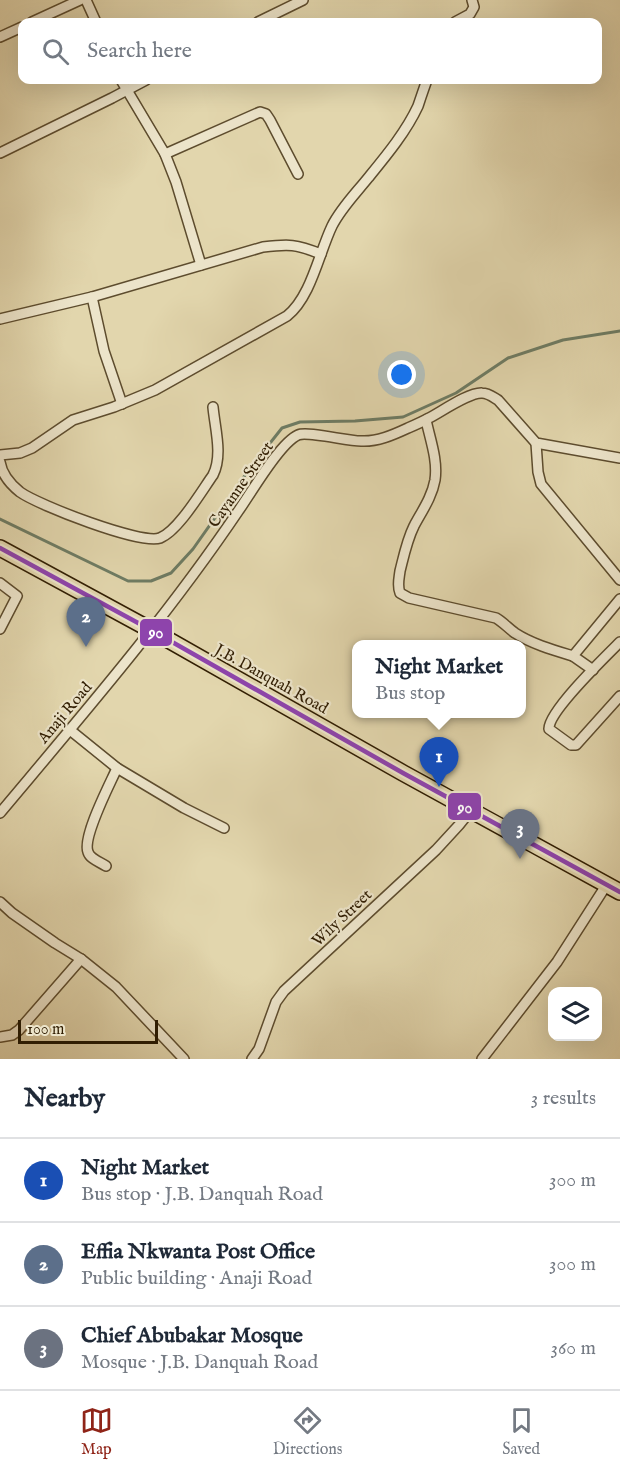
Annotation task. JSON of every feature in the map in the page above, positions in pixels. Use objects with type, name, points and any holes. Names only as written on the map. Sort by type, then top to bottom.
[{"type":"highway","name":"J.B. Danquah Road","points":[[2,553],[151,630],[613,888]]},
{"type":"street","points":[[41,18],[80,0]]},
{"type":"street","points":[[86,0],[94,18]]},
{"type":"street","points":[[266,18],[303,0]]},
{"type":"street","points":[[462,18],[470,14],[474,7],[472,0]]},
{"type":"street","points":[[0,38],[18,29]]},
{"type":"street","points":[[123,84],[165,154],[176,182],[201,265]]},
{"type":"street","points":[[0,153],[138,84]]},
{"type":"street","points":[[0,455],[20,453],[32,448],[73,420],[122,404],[155,390],[287,316],[299,304],[337,218],[394,144],[412,116],[426,84]]},
{"type":"street","points":[[165,154],[257,112],[264,112],[298,174]]},
{"type":"street","points":[[0,319],[92,297],[263,247],[293,245],[321,254]]},
{"type":"street","points":[[92,297],[104,351],[122,404]]},
{"type":"street","points":[[593,670],[573,656],[545,647],[514,632],[496,618],[409,598],[400,593],[398,584],[407,544],[429,500],[435,478],[434,454],[426,420],[470,395],[480,392],[498,400],[536,443],[541,484],[620,580]]},
{"type":"street","points":[[0,462],[10,483],[38,502],[79,519],[141,538],[156,539],[170,532],[216,470],[218,456],[213,407]]},
{"type":"street","name":"Cayanne Street","points":[[151,630],[206,560],[271,463],[294,437],[302,434],[353,441],[372,440],[393,435],[426,420]]},
{"type":"street","points":[[536,443],[620,458]]},
{"type":"street","points":[[0,583],[17,596],[0,629]]},
{"type":"street","points":[[573,656],[620,599]]},
{"type":"street","name":"Anaji Road","points":[[0,813],[151,630]]},
{"type":"street","points":[[620,642],[560,706],[549,724],[550,730],[571,745],[576,745],[620,696]]},
{"type":"street","points":[[70,730],[117,768],[184,808],[224,828]]},
{"type":"street","points":[[106,866],[90,856],[87,846],[96,816],[117,768]]},
{"type":"street","name":"Wily Street","points":[[252,1059],[259,1049],[276,1002],[284,991],[436,850],[471,810]]},
{"type":"street","points":[[482,1059],[613,888]]},
{"type":"street","points":[[0,902],[55,943],[81,958],[116,987],[184,1059]]},
{"type":"street","points":[[0,1037],[12,1035],[19,1030],[81,958]]},
{"type":"waterway","points":[[0,519],[128,581],[151,581],[171,573],[193,549],[248,471],[282,428],[300,422],[403,417],[456,393],[508,358],[563,340],[620,331]]},
{"type":"transit line","name":"90","points":[[0,548],[620,892]]},
{"type":"place","name":"Effia Nkwanta Post Office","points":[[86,647]]},
{"type":"place","name":"Night Market","points":[[439,787]]},
{"type":"place","name":"Chief Abubakar Mosque","points":[[520,859]]}]
